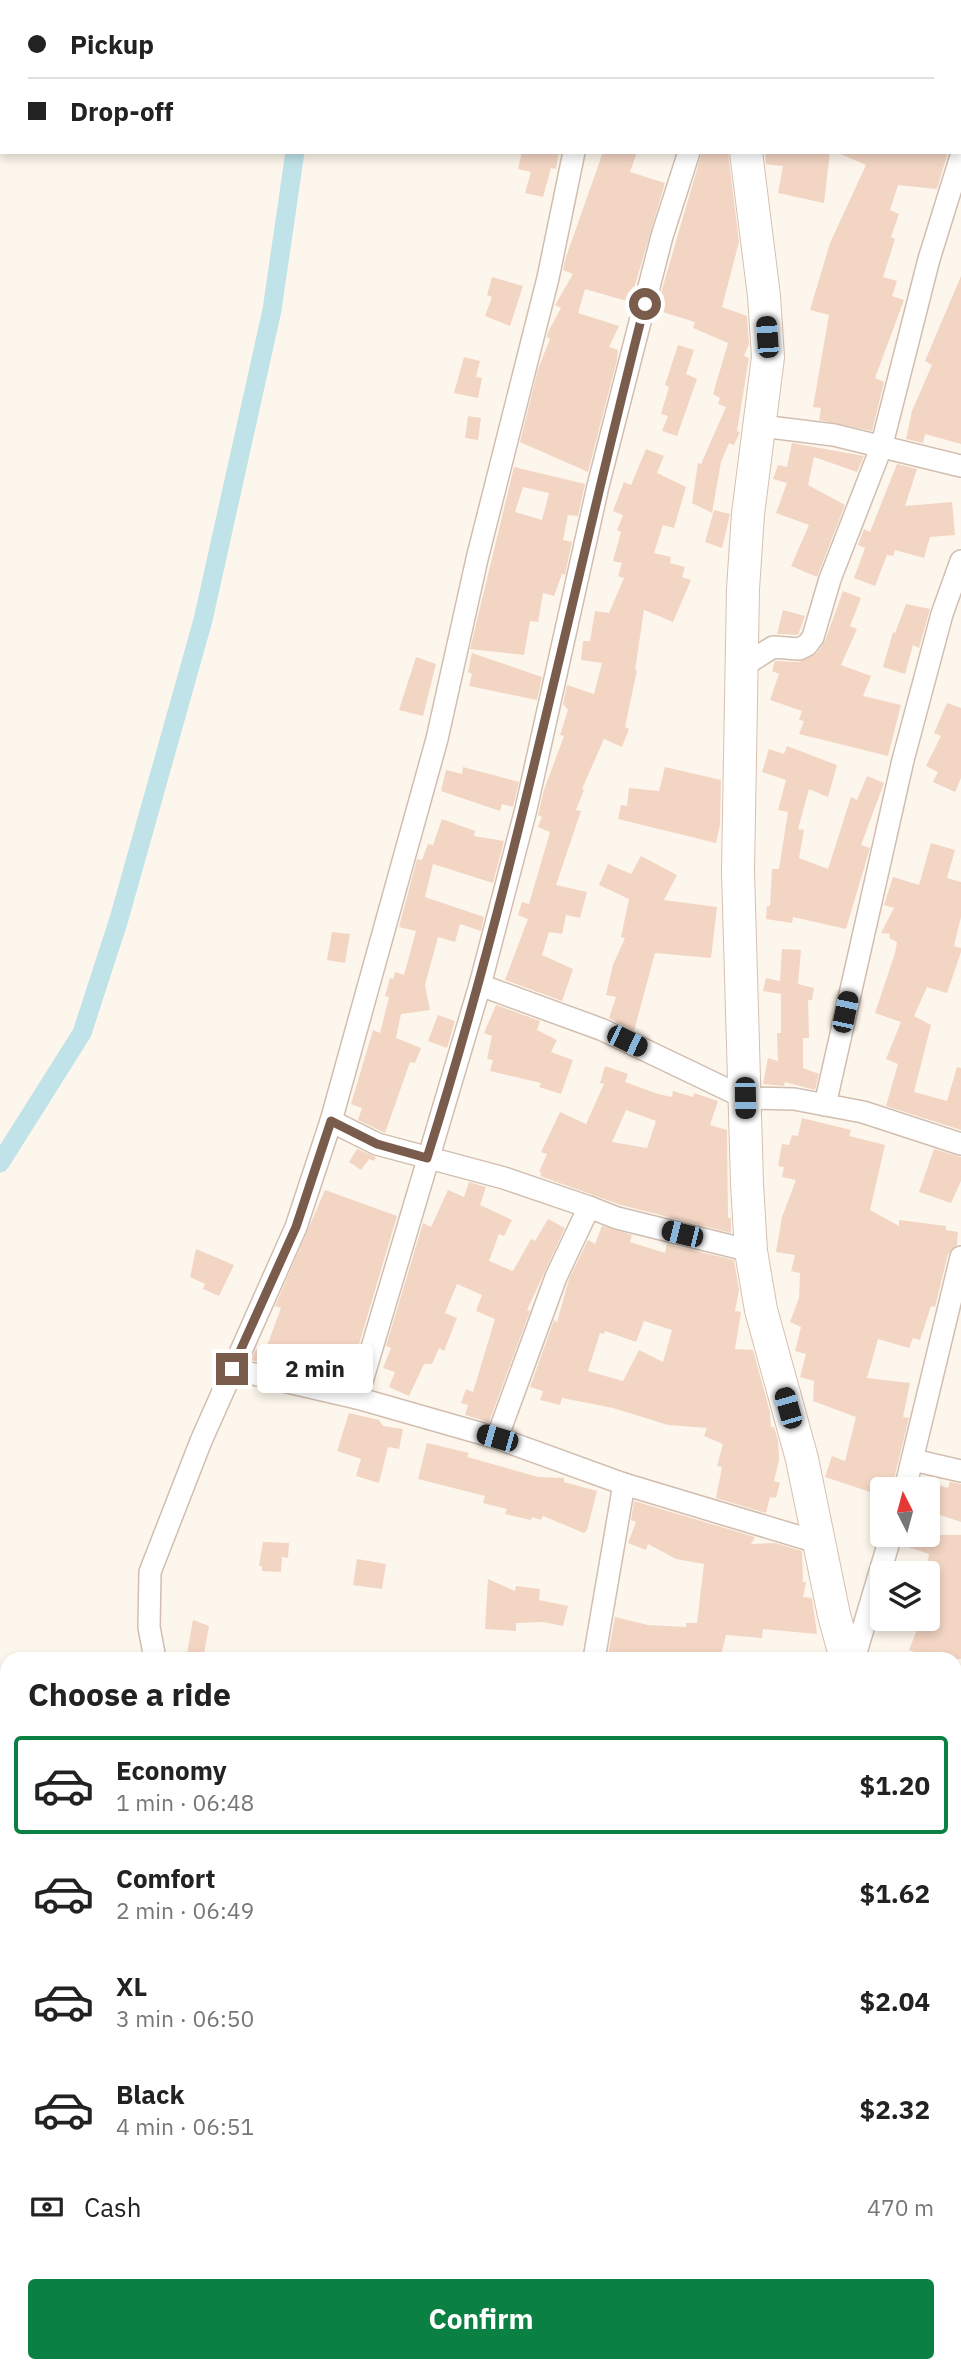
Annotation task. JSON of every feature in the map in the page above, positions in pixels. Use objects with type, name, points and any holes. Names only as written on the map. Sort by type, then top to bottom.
[{"type":"main road","points":[[746,154],[764,296],[768,357],[748,514],[743,589],[738,871],[751,1251],[761,1310],[802,1459],[844,1652]]},
{"type":"street","points":[[154,1652],[149,1627],[150,1572],[163,1532],[296,1227],[331,1121],[440,727],[477,559],[548,278],[574,154]]},
{"type":"street","points":[[357,1398],[480,985],[526,809],[597,486],[662,236],[688,154]]},
{"type":"street","points":[[743,666],[773,647],[799,649],[807,645],[813,637],[830,579],[881,448],[929,259],[961,156]]},
{"type":"street","points":[[761,426],[834,435],[961,466]]},
{"type":"street","points":[[825,1105],[903,760],[942,614],[961,561]]},
{"type":"street","points":[[480,985],[603,1030],[745,1098],[793,1099],[863,1112],[961,1144]]},
{"type":"street","points":[[331,1121],[377,1144],[504,1178],[636,1223],[751,1251]]},
{"type":"street","points":[[497,1438],[556,1278],[589,1207]]},
{"type":"street","points":[[908,1477],[961,1257]]},
{"type":"street","points":[[232,1369],[357,1398],[497,1438],[624,1484],[820,1543]]},
{"type":"street","points":[[913,1460],[961,1471]]},
{"type":"street","points":[[595,1652],[624,1484]]},
{"type":"street","points":[[856,1652],[887,1547]]},
{"type":"building","points":[[522,154],[559,154],[556,169],[551,168],[543,197],[525,193],[531,172],[518,169]]},
{"type":"building","points":[[602,154],[636,154],[630,172],[665,183],[630,302],[585,289],[578,313],[619,326],[609,347],[618,350],[617,360],[588,472],[520,442],[538,369],[550,339],[547,337],[548,332],[561,308],[555,305],[573,274],[563,270]]},
{"type":"building","points":[[701,154],[728,154],[739,242],[722,307],[747,316],[749,344],[744,356],[749,358],[737,431],[740,432],[734,445],[729,443],[721,462],[712,513],[692,503],[698,463],[701,464],[726,407],[718,404],[720,398],[713,394],[728,343],[693,328],[695,322],[656,310]]},
{"type":"building","points":[[765,154],[830,154],[824,203],[778,193],[783,166],[766,164]]},
{"type":"building","points":[[841,154],[947,154],[937,189],[898,185],[890,210],[899,214],[891,237],[895,239],[883,277],[897,281],[892,296],[904,300],[875,378],[884,382],[872,431],[819,420],[821,408],[813,407],[829,315],[810,310],[830,243],[866,165]]},
{"type":"building","points":[[961,276],[961,444],[925,434],[923,443],[906,439],[912,411],[932,365],[925,361]]},
{"type":"building","points":[[492,277],[523,286],[510,326],[485,316],[492,297],[487,295]]},
{"type":"building","points":[[678,345],[694,350],[686,374],[697,379],[677,436],[662,431],[668,416],[661,414],[669,387],[665,385]]},
{"type":"building","points":[[464,357],[480,361],[476,377],[482,378],[478,398],[454,393]]},
{"type":"building","points":[[468,416],[481,418],[478,440],[465,438]]},
{"type":"building","points":[[792,443],[864,456],[857,472],[814,457],[808,485],[845,505],[817,577],[791,566],[809,525],[776,513],[787,483],[773,479],[778,465],[787,467]]},
{"type":"building","points":[[646,449],[664,456],[657,473],[686,487],[674,528],[663,525],[654,553],[671,557],[670,563],[685,567],[682,577],[691,580],[673,622],[644,610],[637,670],[625,727],[629,729],[622,747],[604,739],[582,789],[584,790],[576,810],[581,811],[556,885],[587,892],[580,918],[566,915],[562,934],[549,932],[542,955],[573,969],[562,1001],[505,980],[528,919],[518,915],[522,902],[529,904],[550,832],[538,827],[542,817],[538,815],[544,790],[564,736],[560,735],[568,710],[563,704],[567,685],[594,694],[602,663],[581,660],[583,641],[590,641],[595,611],[609,613],[624,578],[618,576],[622,563],[613,561],[621,532],[617,530],[623,515],[613,511],[624,482],[631,485]]},
{"type":"building","points":[[897,464],[917,469],[905,506],[952,502],[955,535],[930,537],[924,558],[895,550],[893,556],[887,555],[875,586],[854,578],[865,548],[858,545],[864,529],[870,532]]},
{"type":"building","points":[[514,467],[585,484],[578,516],[568,515],[563,540],[572,542],[565,575],[562,574],[554,596],[543,593],[538,622],[530,621],[524,655],[470,649]],"holes":[[[523,487],[549,493],[542,520],[515,512]]]},
{"type":"building","points":[[714,510],[730,514],[722,548],[705,542]]},
{"type":"building","points":[[843,591],[861,598],[850,626],[857,629],[841,665],[871,676],[863,696],[901,705],[888,756],[799,734],[804,721],[799,720],[802,711],[770,700],[779,674],[772,671],[775,661],[799,662],[817,653],[825,641]]},
{"type":"building","points":[[906,604],[930,609],[919,648],[913,645],[905,674],[883,667],[893,632],[895,633]]},
{"type":"building","points":[[783,610],[805,616],[798,635],[777,634]]},
{"type":"building","points":[[472,653],[542,677],[537,700],[469,686],[472,674],[468,672]]},
{"type":"building","points":[[416,657],[436,664],[423,716],[399,710]]},
{"type":"building","points":[[947,703],[961,708],[961,778],[955,792],[933,782],[938,772],[926,766],[941,736],[934,733]]},
{"type":"building","points":[[787,746],[837,765],[828,797],[809,789],[798,829],[804,830],[799,858],[828,869],[851,797],[857,800],[867,776],[884,783],[861,845],[870,848],[846,929],[793,917],[792,923],[766,919],[767,906],[770,906],[772,869],[779,869],[788,812],[778,810],[786,780],[762,772],[769,749],[784,754]]},
{"type":"building","points":[[463,767],[519,782],[513,807],[502,804],[500,811],[441,791],[446,770],[462,774]]},
{"type":"building","points":[[665,767],[721,780],[720,825],[716,843],[618,819],[621,805],[627,806],[629,788],[659,791]]},
{"type":"building","points":[[442,819],[475,831],[474,836],[504,841],[493,883],[433,864],[425,897],[484,917],[481,931],[460,924],[455,942],[438,937],[425,985],[430,1010],[401,1014],[396,1038],[421,1048],[415,1063],[410,1062],[385,1133],[358,1120],[362,1108],[351,1104],[373,1030],[380,1033],[389,997],[385,996],[390,978],[393,979],[395,972],[404,975],[416,931],[399,927],[417,859],[422,860],[428,844],[433,845]]},
{"type":"building","points":[[931,843],[955,850],[947,878],[961,882],[961,917],[954,946],[961,948],[961,952],[947,993],[927,987],[914,1016],[931,1025],[914,1092],[947,1101],[957,1067],[961,1068],[961,1130],[886,1106],[898,1064],[886,1059],[901,1022],[875,1013],[897,942],[889,938],[890,934],[881,933],[894,908],[884,905],[893,877],[919,885]]},
{"type":"building","points":[[641,856],[677,875],[664,900],[717,907],[711,958],[655,953],[634,1031],[609,1018],[616,997],[606,995],[613,965],[625,938],[621,937],[629,899],[599,885],[608,864],[631,874]]},
{"type":"building","points":[[332,932],[350,934],[345,963],[327,960]]},
{"type":"building","points":[[782,949],[801,950],[798,984],[814,988],[812,1000],[808,1000],[809,1038],[803,1038],[803,1068],[819,1074],[815,1090],[785,1082],[784,1086],[763,1084],[768,1058],[778,1061],[777,1033],[781,1033],[781,994],[763,991],[766,978],[780,981]]},
{"type":"building","points":[[496,1005],[540,1021],[537,1030],[557,1040],[551,1052],[573,1060],[561,1094],[539,1087],[541,1083],[490,1071],[493,1060],[487,1059],[492,1036],[484,1033]]},
{"type":"building","points":[[438,1015],[455,1021],[447,1048],[428,1041]]},
{"type":"building","points":[[605,1066],[628,1074],[625,1082],[658,1094],[672,1097],[673,1091],[693,1097],[694,1093],[718,1101],[710,1125],[727,1130],[728,1218],[731,1218],[731,1233],[621,1205],[540,1176],[542,1173],[539,1172],[547,1154],[541,1152],[560,1112],[586,1124],[604,1084],[600,1083]],"holes":[[[626,1110],[656,1121],[647,1148],[612,1142]]]},
{"type":"building","points":[[802,1118],[851,1130],[849,1136],[885,1145],[870,1210],[899,1226],[899,1220],[946,1226],[946,1230],[958,1232],[957,1245],[948,1254],[935,1307],[931,1306],[920,1340],[913,1338],[909,1348],[878,1339],[867,1378],[910,1383],[903,1417],[909,1418],[894,1477],[870,1477],[870,1492],[825,1477],[832,1456],[845,1461],[856,1417],[813,1401],[814,1381],[800,1377],[806,1354],[795,1351],[801,1327],[790,1322],[799,1298],[800,1273],[791,1271],[795,1255],[776,1252],[782,1217],[796,1180],[782,1177],[784,1167],[778,1166],[782,1144],[789,1145],[792,1135],[798,1136]]},
{"type":"building","points":[[357,1149],[376,1157],[374,1161],[369,1159],[361,1170],[349,1162]]},
{"type":"building","points":[[934,1149],[961,1157],[961,1181],[951,1203],[919,1192]]},
{"type":"building","points":[[469,1182],[486,1187],[480,1205],[512,1220],[504,1236],[499,1234],[489,1261],[513,1271],[531,1239],[535,1241],[548,1219],[565,1228],[527,1310],[530,1311],[489,1422],[465,1415],[468,1405],[461,1403],[466,1389],[473,1392],[495,1319],[476,1311],[482,1295],[457,1284],[445,1313],[457,1318],[444,1351],[439,1348],[432,1364],[424,1364],[409,1396],[389,1387],[395,1372],[383,1368],[391,1348],[386,1346],[423,1223],[431,1227],[448,1190],[464,1197]]},
{"type":"building","points":[[325,1190],[397,1216],[352,1368],[346,1365],[344,1371],[311,1361],[308,1372],[275,1360],[273,1365],[251,1360],[256,1349],[263,1351],[267,1346],[281,1308],[275,1306]]},
{"type":"building","points":[[602,1226],[632,1235],[630,1242],[665,1253],[667,1244],[734,1260],[739,1290],[735,1311],[741,1312],[735,1349],[753,1350],[770,1412],[771,1427],[774,1427],[778,1440],[779,1460],[774,1481],[780,1483],[776,1498],[770,1497],[766,1513],[716,1498],[722,1467],[717,1466],[723,1444],[704,1436],[707,1428],[668,1425],[613,1408],[562,1398],[560,1405],[540,1400],[543,1391],[530,1387],[554,1320],[557,1322],[569,1279],[588,1240],[595,1244]],"holes":[[[644,1321],[672,1330],[663,1362],[639,1350],[623,1381],[588,1371],[600,1333],[604,1334],[605,1331],[636,1342]]]},
{"type":"building","points":[[196,1249],[234,1265],[219,1296],[203,1289],[205,1284],[190,1277]]},
{"type":"building","points":[[349,1413],[379,1420],[383,1426],[403,1429],[399,1449],[388,1447],[379,1483],[356,1476],[361,1459],[337,1451]]},
{"type":"building","points":[[427,1443],[469,1453],[467,1457],[538,1477],[564,1478],[564,1482],[597,1491],[587,1530],[584,1533],[543,1516],[541,1520],[532,1517],[531,1520],[505,1514],[507,1509],[483,1503],[485,1496],[418,1479]]},
{"type":"building","points":[[950,1482],[961,1484],[961,1522],[940,1515],[940,1486],[948,1488]]},
{"type":"building","points":[[634,1501],[755,1537],[751,1544],[775,1543],[802,1551],[803,1582],[806,1582],[803,1597],[812,1598],[817,1634],[763,1629],[762,1638],[726,1635],[722,1652],[608,1652],[615,1617],[648,1625],[686,1627],[686,1623],[697,1623],[704,1564],[676,1559],[648,1544],[646,1550],[628,1543],[636,1522],[631,1520]]},
{"type":"building","points":[[940,1535],[961,1535],[961,1652],[909,1650],[916,1631],[940,1631],[940,1561],[928,1561],[929,1554],[908,1547],[940,1547]]},
{"type":"building","points":[[263,1542],[289,1543],[288,1558],[282,1557],[281,1572],[262,1571],[262,1566],[259,1566]]},
{"type":"building","points":[[357,1559],[386,1564],[382,1589],[353,1585]]},
{"type":"building","points":[[488,1579],[515,1591],[516,1586],[540,1589],[539,1600],[568,1606],[563,1626],[543,1622],[516,1623],[516,1631],[485,1629]]},
{"type":"building","points":[[193,1620],[209,1626],[204,1652],[187,1652]]},
{"type":"waterway","points":[[0,1163],[82,1033],[119,919],[203,620],[272,310],[295,154]]},
{"type":"route","points":[[232,1369],[296,1227],[331,1121],[377,1144],[427,1158],[480,985],[526,809],[597,486],[645,304]]}]
